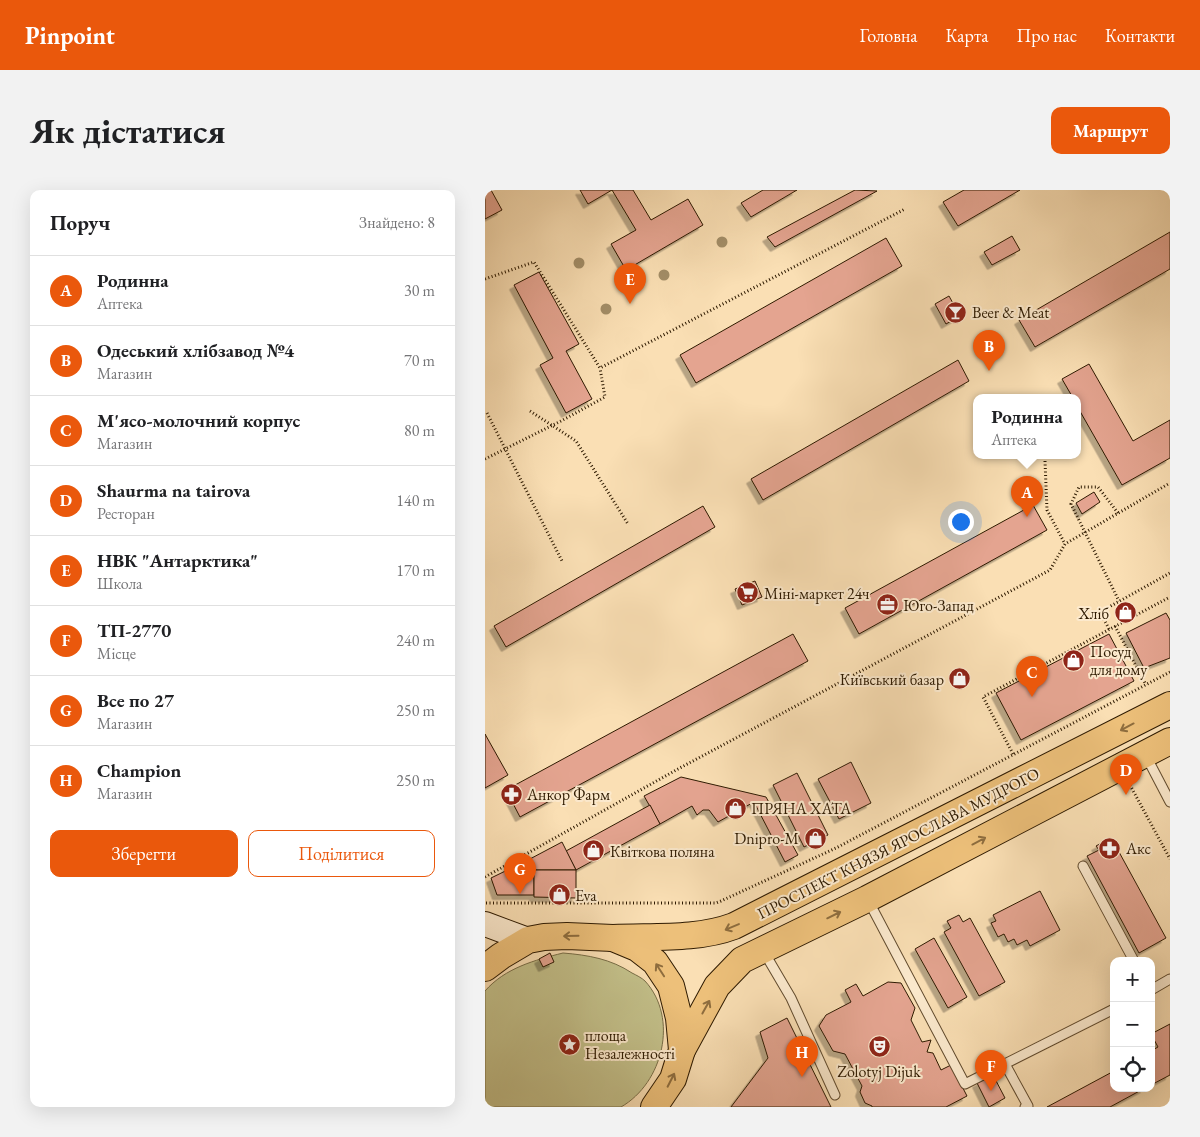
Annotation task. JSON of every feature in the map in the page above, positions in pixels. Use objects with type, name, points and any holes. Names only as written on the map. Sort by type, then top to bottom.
[{"type":"main road","name":"ПРОСПЕКТ КНЯЗЯ ЯРОСЛАВА МУДРОГО","points":[[613,938],[717,933],[734,926],[1170,705]]},
{"type":"main road","points":[[654,1107],[673,1079],[682,1050],[717,986],[742,960],[867,899],[1170,741]]},
{"type":"main road","points":[[485,924],[528,940]]},
{"type":"main road","points":[[485,968],[528,940],[567,936],[613,938],[637,948],[655,962],[671,986],[679,1018],[682,1050]]},
{"type":"lane","points":[[1145,754],[1170,802]]},
{"type":"lane","points":[[1083,866],[1132,957]]},
{"type":"lane","points":[[867,899],[965,1084],[1110,1011]]},
{"type":"lane","points":[[763,950],[791,998],[835,1095]]},
{"type":"lane","points":[[1155,988],[1170,980]]},
{"type":"lane","points":[[1005,1064],[1028,1106],[1025,1107]]},
{"type":"path","points":[[600,368],[905,209]]},
{"type":"path","points":[[485,279],[534,262],[600,368],[605,397],[485,459]]},
{"type":"path","points":[[529,411],[576,441],[628,524]]},
{"type":"path","points":[[487,413],[562,562]]},
{"type":"path","points":[[1045,461],[1047,510],[1065,544]]},
{"type":"path","points":[[485,877],[679,769],[1050,570],[1065,544],[1170,483]]},
{"type":"path","points":[[1118,513],[1098,487],[1079,487],[1071,504],[1119,602]]},
{"type":"path","points":[[1109,629],[1100,612],[1170,573]]},
{"type":"path","points":[[1013,754],[983,697],[1169,597],[1170,603]]},
{"type":"path","points":[[1115,626],[1146,685]]},
{"type":"path","points":[[485,904],[716,903],[836,848],[1170,672]]},
{"type":"path","points":[[1121,767],[1170,859]]},
{"type":"shaded area","points":[[563,953],[608,961],[645,981],[655,996],[661,1013],[663,1031],[661,1049],[656,1066],[647,1082],[635,1096],[621,1107],[487,1107],[485,1105],[485,991],[502,976],[521,966]]},
{"type":"building","points":[[485,190],[491,190],[502,210],[485,219]]},
{"type":"building","points":[[580,190],[612,190],[588,204]]},
{"type":"building","points":[[612,190],[633,190],[651,220],[688,199],[703,225],[626,270],[611,244],[636,230]]},
{"type":"building","points":[[763,190],[797,190],[751,217],[741,203]]},
{"type":"building","points":[[855,190],[877,191],[775,247],[767,237]]},
{"type":"building","points":[[964,190],[1020,190],[958,226],[943,202]]},
{"type":"building","points":[[1170,232],[1170,269],[1035,347],[1019,320]]},
{"type":"building","points":[[1012,236],[1020,250],[992,265],[984,252]]},
{"type":"building","points":[[886,238],[902,266],[696,383],[680,355]]},
{"type":"building","points":[[539,272],[579,344],[566,351],[592,399],[566,413],[540,365],[553,358],[514,285]]},
{"type":"building","points":[[949,296],[960,316],[946,324],[935,304]]},
{"type":"building","points":[[958,360],[969,381],[763,500],[751,479]]},
{"type":"building","points":[[1089,364],[1133,441],[1170,420],[1170,458],[1122,485],[1081,413],[1081,394],[1071,394],[1062,379]]},
{"type":"building","points":[[1094,492],[1100,502],[1082,514],[1076,503]]},
{"type":"building","points":[[1033,505],[1047,530],[859,634],[845,608]]},
{"type":"building","points":[[703,506],[715,527],[506,647],[494,626]]},
{"type":"building","name":"Міні-маркет 24ч","points":[[755,581],[762,597],[742,605],[735,589]]},
{"type":"building","points":[[1166,613],[1170,620],[1170,658],[1144,668],[1126,633]]},
{"type":"building","points":[[793,634],[808,661],[520,817],[506,790]]},
{"type":"building","points":[[1109,634],[1134,681],[1021,740],[996,693]]},
{"type":"building","points":[[485,734],[508,775],[485,788]]},
{"type":"building","points":[[851,762],[871,803],[839,819],[818,779]]},
{"type":"building","points":[[797,773],[828,835],[804,847],[773,785]]},
{"type":"building","points":[[681,777],[766,797],[798,855],[785,862],[754,802],[718,822],[709,810],[703,810],[697,815],[692,806],[660,824],[644,796]]},
{"type":"building","points":[[650,805],[660,824],[576,870],[566,851]]},
{"type":"building","points":[[1105,841],[1107,845],[1113,841],[1166,938],[1139,953],[1087,856],[1099,850],[1096,846]]},
{"type":"building","points":[[562,842],[576,870],[534,870],[528,860]]},
{"type":"building","points":[[528,860],[534,870],[534,895],[497,895],[491,878]]},
{"type":"building","points":[[534,870],[576,870],[576,898],[534,897]]},
{"type":"building","points":[[1040,891],[1060,930],[1030,946],[1027,940],[1017,945],[1014,939],[1008,942],[1004,934],[998,937],[991,923],[996,921],[993,915]]},
{"type":"building","points":[[959,915],[963,922],[970,918],[1005,982],[979,996],[944,932],[951,928],[947,921]]},
{"type":"building","points":[[934,938],[967,997],[948,1008],[915,949]]},
{"type":"building","points":[[550,953],[554,962],[543,967],[539,959]]},
{"type":"building","name":"Zolotyj Dijuk","points":[[888,982],[901,983],[915,1008],[911,1020],[922,1042],[931,1040],[927,1052],[933,1053],[941,1070],[951,1065],[967,1096],[946,1107],[872,1107],[865,1103],[860,1092],[862,1086],[845,1054],[833,1051],[819,1026],[826,1015],[851,1002],[845,990],[856,984],[863,996]]},
{"type":"building","points":[[787,1018],[831,1107],[731,1107],[768,1058],[760,1032]]},
{"type":"building","points":[[1170,1024],[1170,1075],[1155,1083],[1155,1049],[1158,1047],[1155,1041],[1155,1032]]},
{"type":"building","points":[[1110,1073],[1110,1092],[1138,1092],[1110,1107],[1047,1107]]},
{"type":"building","points":[[993,1075],[1005,1098],[989,1107],[977,1083]]},
{"type":"place","name":"НВК \"Антарктика\"","points":[[630,304]]},
{"type":"place","name":"Beer & Meat","points":[[956,312]]},
{"type":"place","name":"Одеський хлібзавод №4","points":[[989,371]]},
{"type":"place","name":"Родинна","points":[[1027,517]]},
{"type":"place","name":"Міні-маркет 24ч","points":[[748,593]]},
{"type":"place","name":"Юго-Запад","points":[[887,605]]},
{"type":"place","name":"Хліб","points":[[1125,613]]},
{"type":"place","name":"Посуд для дому","points":[[1074,660]]},
{"type":"place","name":"Київський базар","points":[[960,679]]},
{"type":"place","name":"М'ясо-молочний корпус","points":[[1032,697]]},
{"type":"place","name":"Анкор Фарм","points":[[511,794]]},
{"type":"place","name":"Shaurma na tairova","points":[[1126,795]]},
{"type":"place","name":"ПРЯНА ХАТА","points":[[735,808]]},
{"type":"place","name":"Dnipro-M","points":[[815,838]]},
{"type":"place","name":"Акс","points":[[1110,848]]},
{"type":"place","name":"Квіткова поляна","points":[[594,851]]},
{"type":"place","name":"Все по 27","points":[[520,894]]},
{"type":"place","name":"Eva","points":[[559,895]]},
{"type":"place","name":"площа Незалежності","points":[[569,1044]]},
{"type":"place","name":"Zolotyj Dijuk","points":[[879,1047]]},
{"type":"place","name":"Champion","points":[[802,1077]]},
{"type":"place","name":"ТП-2770","points":[[991,1091]]}]
